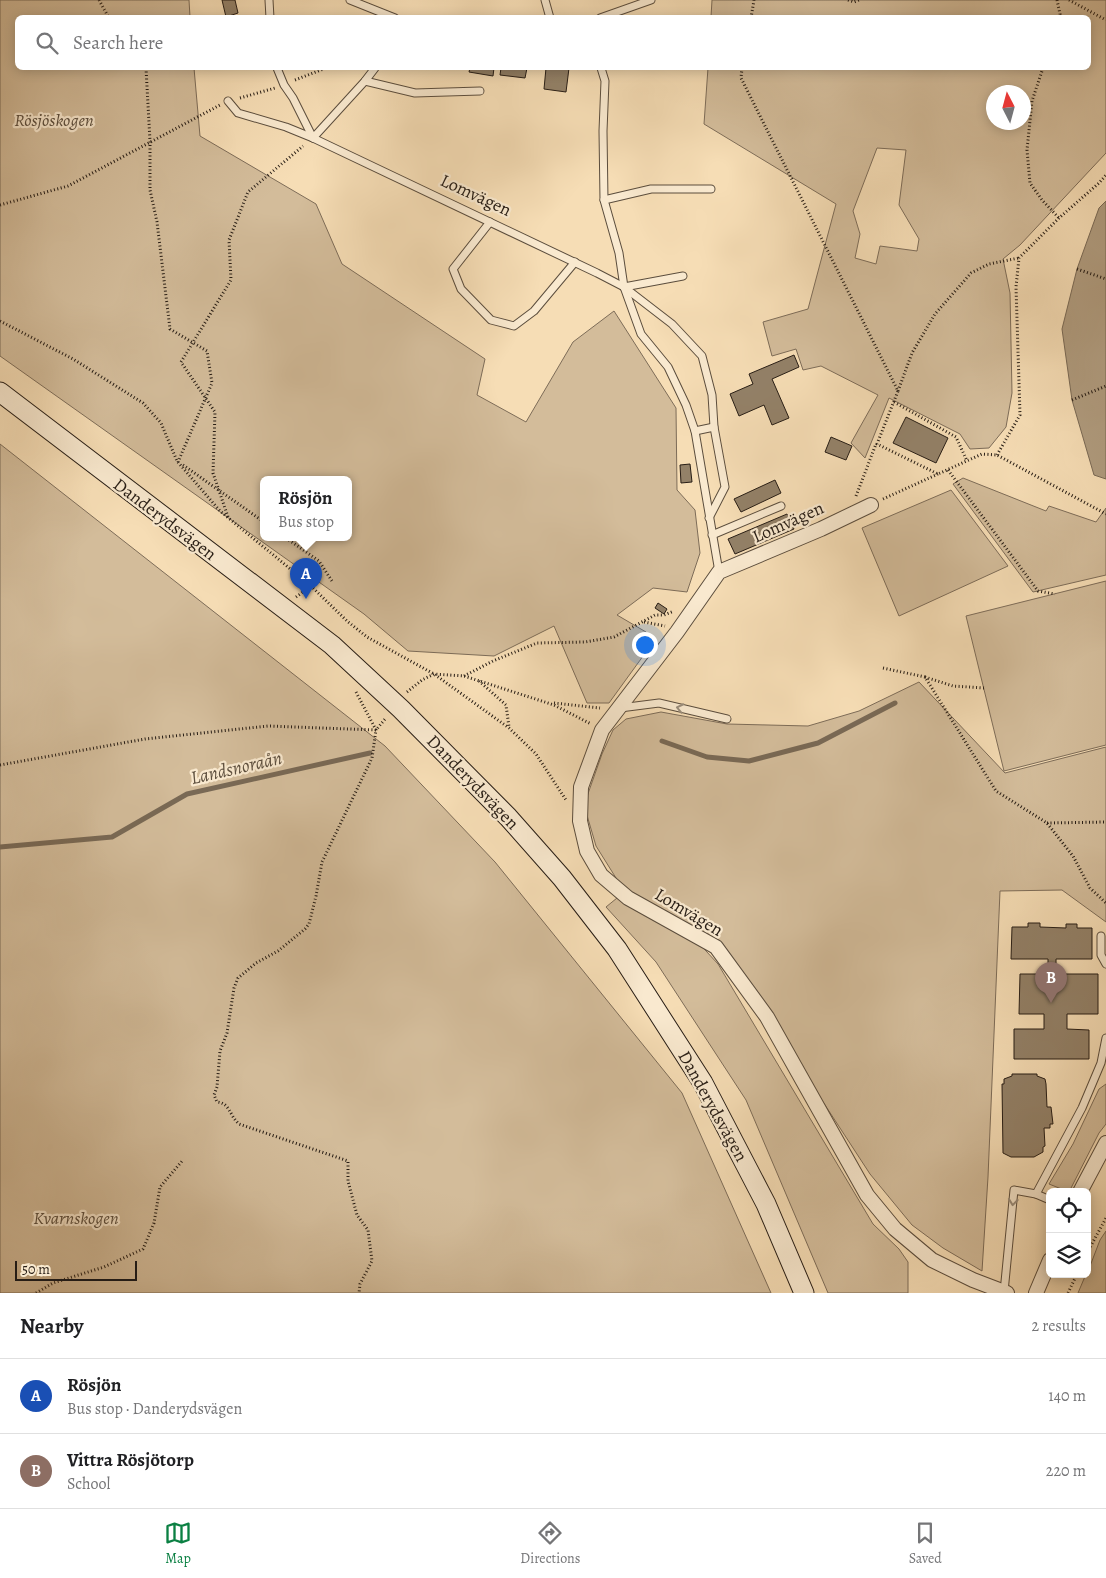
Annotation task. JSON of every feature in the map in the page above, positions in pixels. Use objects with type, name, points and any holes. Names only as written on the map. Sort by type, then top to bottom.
[{"type":"main road","name":"Danderydsvägen","points":[[0,392],[332,645],[401,709],[508,817],[562,878],[617,949],[703,1083],[766,1204],[804,1293]]},
{"type":"street","name":"Lomvägen","points":[[871,504],[821,529],[719,572],[677,632],[602,730],[582,787],[580,821],[587,851],[601,875],[628,898],[716,948],[767,1017],[867,1195],[896,1230],[932,1260],[973,1280],[1006,1293]]},
{"type":"street","points":[[1082,1188],[1106,1143]]},
{"type":"street","points":[[1036,1293],[1046,1269]]},
{"type":"lane","points":[[269,0],[270,15]]},
{"type":"lane","points":[[350,0],[387,15]]},
{"type":"lane","points":[[545,0],[549,15]]},
{"type":"lane","points":[[608,15],[651,0]]},
{"type":"lane","points":[[278,70],[313,138],[373,70]]},
{"type":"lane","points":[[602,70],[605,81],[602,131],[604,200],[619,253],[624,287],[641,334],[668,367],[686,405],[695,431],[719,572]]},
{"type":"lane","points":[[365,81],[415,92],[480,92]]},
{"type":"lane","name":"Lomvägen","points":[[228,101],[238,113],[286,127],[313,138],[575,262],[624,287],[672,324],[702,356],[712,395],[714,427],[725,487],[709,518]]},
{"type":"lane","points":[[604,200],[651,188],[711,189]]},
{"type":"lane","points":[[490,222],[454,269],[462,290],[491,320],[514,326],[534,311],[575,262]]},
{"type":"lane","points":[[624,287],[682,276]]},
{"type":"lane","points":[[695,431],[714,427]]},
{"type":"lane","points":[[712,535],[781,506]]},
{"type":"lane","points":[[618,708],[659,703],[727,719]]},
{"type":"lane","points":[[1101,936],[1101,955],[1106,964]]},
{"type":"lane","points":[[1036,1194],[1082,1108],[1100,1063],[1106,1038]]},
{"type":"lane","points":[[1006,1293],[1014,1190],[1036,1194],[1046,1198]]},
{"type":"path","points":[[98,0],[107,15]]},
{"type":"path","points":[[752,15],[754,0]]},
{"type":"path","points":[[848,0],[854,2],[859,0]]},
{"type":"path","points":[[1057,0],[1060,15]]},
{"type":"path","points":[[1069,0],[1106,20]]},
{"type":"path","points":[[146,70],[150,141],[150,190],[157,222],[170,329],[207,351],[212,383],[177,461]]},
{"type":"path","points":[[0,205],[68,186],[209,109],[228,101],[284,85],[321,70]]},
{"type":"path","points":[[742,70],[741,78],[898,391]]},
{"type":"path","points":[[1042,70],[1032,101],[1027,150],[1030,183],[1042,200],[1060,218]]},
{"type":"path","points":[[229,518],[213,473],[215,412],[181,362],[232,280],[229,240],[248,192],[313,138]]},
{"type":"path","points":[[848,515],[912,353],[935,314],[972,274],[988,264],[1019,258],[1060,218],[1099,184],[1106,175]]},
{"type":"path","points":[[996,454],[1020,415],[1016,287],[1019,258]]},
{"type":"path","points":[[1078,269],[1106,280]]},
{"type":"path","points":[[0,321],[73,359],[143,403],[161,423],[177,461],[220,511],[312,586],[347,621],[368,637],[434,674],[509,728],[536,754],[580,821]]},
{"type":"path","points":[[1072,400],[1106,386]]},
{"type":"path","points":[[894,402],[956,437],[967,461]]},
{"type":"path","points":[[876,444],[938,474]]},
{"type":"path","points":[[871,504],[982,454],[996,454],[1106,514]]},
{"type":"path","points":[[177,461],[260,519]]},
{"type":"path","points":[[948,470],[1038,591],[1054,594]]},
{"type":"path","points":[[290,541],[319,561],[332,581]]},
{"type":"path","points":[[464,676],[492,661],[537,643],[585,642],[614,637],[655,615],[664,615],[695,606]]},
{"type":"path","points":[[643,622],[663,625],[677,632]]},
{"type":"path","points":[[883,668],[953,686],[984,688]]},
{"type":"path","points":[[407,692],[422,680],[434,674],[464,676],[546,702],[602,730]]},
{"type":"path","points":[[924,677],[996,791],[1047,822],[1073,856],[1090,888],[1106,903]]},
{"type":"path","points":[[478,680],[506,705],[509,728]]},
{"type":"path","points":[[546,702],[591,708],[618,708]]},
{"type":"path","points":[[359,1293],[360,1284],[372,1261],[368,1230],[357,1215],[348,1181],[348,1161],[239,1124],[232,1118],[228,1106],[222,1102],[217,1102],[214,1095],[217,1087],[220,1051],[227,1033],[234,988],[238,978],[256,963],[278,951],[306,929],[309,924],[322,862],[372,758],[376,730],[385,719]]},
{"type":"path","points":[[0,766],[145,739],[268,726],[376,730]]},
{"type":"path","points":[[1047,822],[1106,822]]},
{"type":"path","points":[[36,1293],[53,1283],[104,1267],[143,1249],[154,1223],[160,1187],[183,1160]]},
{"type":"path","points":[[1091,1246],[1106,1218]]},
{"type":"path","points":[[1068,1293],[1074,1278]]},
{"type":"green space","name":"Rösjöskogen","points":[[0,0],[189,0],[190,15],[15,15],[15,70],[194,70],[200,136],[316,204],[342,264],[485,359],[477,395],[526,422],[573,342],[614,311],[676,408],[677,490],[695,510],[700,553],[687,592],[653,588],[617,615],[646,632],[646,652],[609,703],[587,703],[554,626],[494,656],[408,651],[364,614],[261,541],[352,541],[352,476],[260,476],[260,540],[0,356]]},
{"type":"green space","points":[[712,0],[1106,0],[1106,153],[1020,245],[1003,259],[1010,293],[1012,393],[1006,427],[989,448],[970,449],[960,434],[889,398],[865,458],[851,443],[878,395],[821,366],[803,370],[796,349],[772,356],[763,322],[808,309],[836,204],[704,124],[708,70],[1091,70],[1091,15],[711,15]],"holes":[[[877,148],[906,150],[899,205],[919,239],[917,251],[880,246],[876,264],[855,258],[860,234],[853,211]]]},
{"type":"green space","name":"Kvarnskogen","points":[[0,444],[385,746],[495,862],[682,1093],[771,1293],[0,1293]]},
{"type":"green space","points":[[963,478],[1046,511],[1049,506],[1096,522],[1106,508],[1106,575],[1033,592],[953,484]]},
{"type":"green space","points":[[951,490],[1008,566],[899,616],[862,528]]},
{"type":"green space","points":[[1106,581],[1106,745],[1004,771],[966,616]]},
{"type":"green space","points":[[919,682],[1005,773],[1106,747],[1106,922],[1062,890],[1000,891],[988,1177],[982,1271],[943,1248],[912,1225],[870,1174],[718,941],[634,897],[616,878],[596,846],[584,805],[602,754],[613,730],[626,719],[661,712],[727,724],[808,726],[859,711]]},
{"type":"green space","points":[[617,898],[655,920],[695,939],[718,964],[873,1224],[899,1249],[908,1262],[908,1293],[828,1293],[746,1100],[656,962],[606,907]]},
{"type":"green space","points":[[1106,1084],[1106,1124],[1099,1133],[1071,1188],[1059,1188],[1049,1184],[1073,1144],[1099,1089]]},
{"type":"green space","points":[[1106,1231],[1106,1293],[1078,1293],[1084,1278],[1091,1278],[1091,1264],[1100,1240]]},
{"type":"shaded area","points":[[1106,201],[1106,479],[1094,475],[1072,400],[1062,329],[1077,269],[1099,208]]},
{"type":"building","points":[[222,0],[235,0],[238,13],[226,15]]},
{"type":"building","points":[[470,70],[494,70],[493,76],[469,72]]},
{"type":"building","points":[[501,70],[527,70],[525,78],[500,75]]},
{"type":"building","points":[[546,70],[569,70],[566,92],[544,89]]},
{"type":"building","points":[[794,355],[799,367],[772,379],[789,418],[772,425],[764,405],[739,416],[730,394],[753,384],[749,374]]},
{"type":"building","points":[[906,417],[948,438],[936,463],[893,443]]},
{"type":"building","points":[[831,437],[852,446],[846,460],[825,452]]},
{"type":"building","points":[[690,464],[692,482],[681,483],[680,465]]},
{"type":"building","points":[[775,480],[781,493],[741,512],[734,499]]},
{"type":"building","points":[[787,514],[794,529],[735,554],[728,539]]},
{"type":"building","points":[[658,603],[667,609],[664,614],[655,608]]},
{"type":"building","points":[[1028,923],[1040,923],[1040,927],[1066,928],[1066,924],[1077,924],[1077,928],[1092,928],[1092,959],[1056,959],[1056,974],[1098,974],[1098,1014],[1067,1014],[1067,1029],[1089,1030],[1089,1059],[1014,1059],[1014,1029],[1044,1029],[1044,1014],[1019,1014],[1020,974],[1048,974],[1048,959],[1011,959],[1012,927],[1028,927]]},
{"type":"building","points":[[1012,1074],[1037,1074],[1037,1076],[1045,1079],[1047,1107],[1051,1107],[1053,1124],[1050,1124],[1050,1128],[1044,1128],[1045,1146],[1043,1147],[1043,1152],[1034,1157],[1011,1157],[1003,1153],[1002,1084],[1004,1084],[1004,1079],[1012,1076]]},
{"type":"waterway","points":[[662,741],[707,757],[749,761],[818,743],[895,703]]},
{"type":"waterway","name":"Landsnoraån","points":[[0,847],[112,837],[187,794],[370,753]]},
{"type":"place","name":"Rösjön","points":[[306,599]]},
{"type":"place","name":"Vittra Rösjötorp","points":[[1051,1003]]}]
